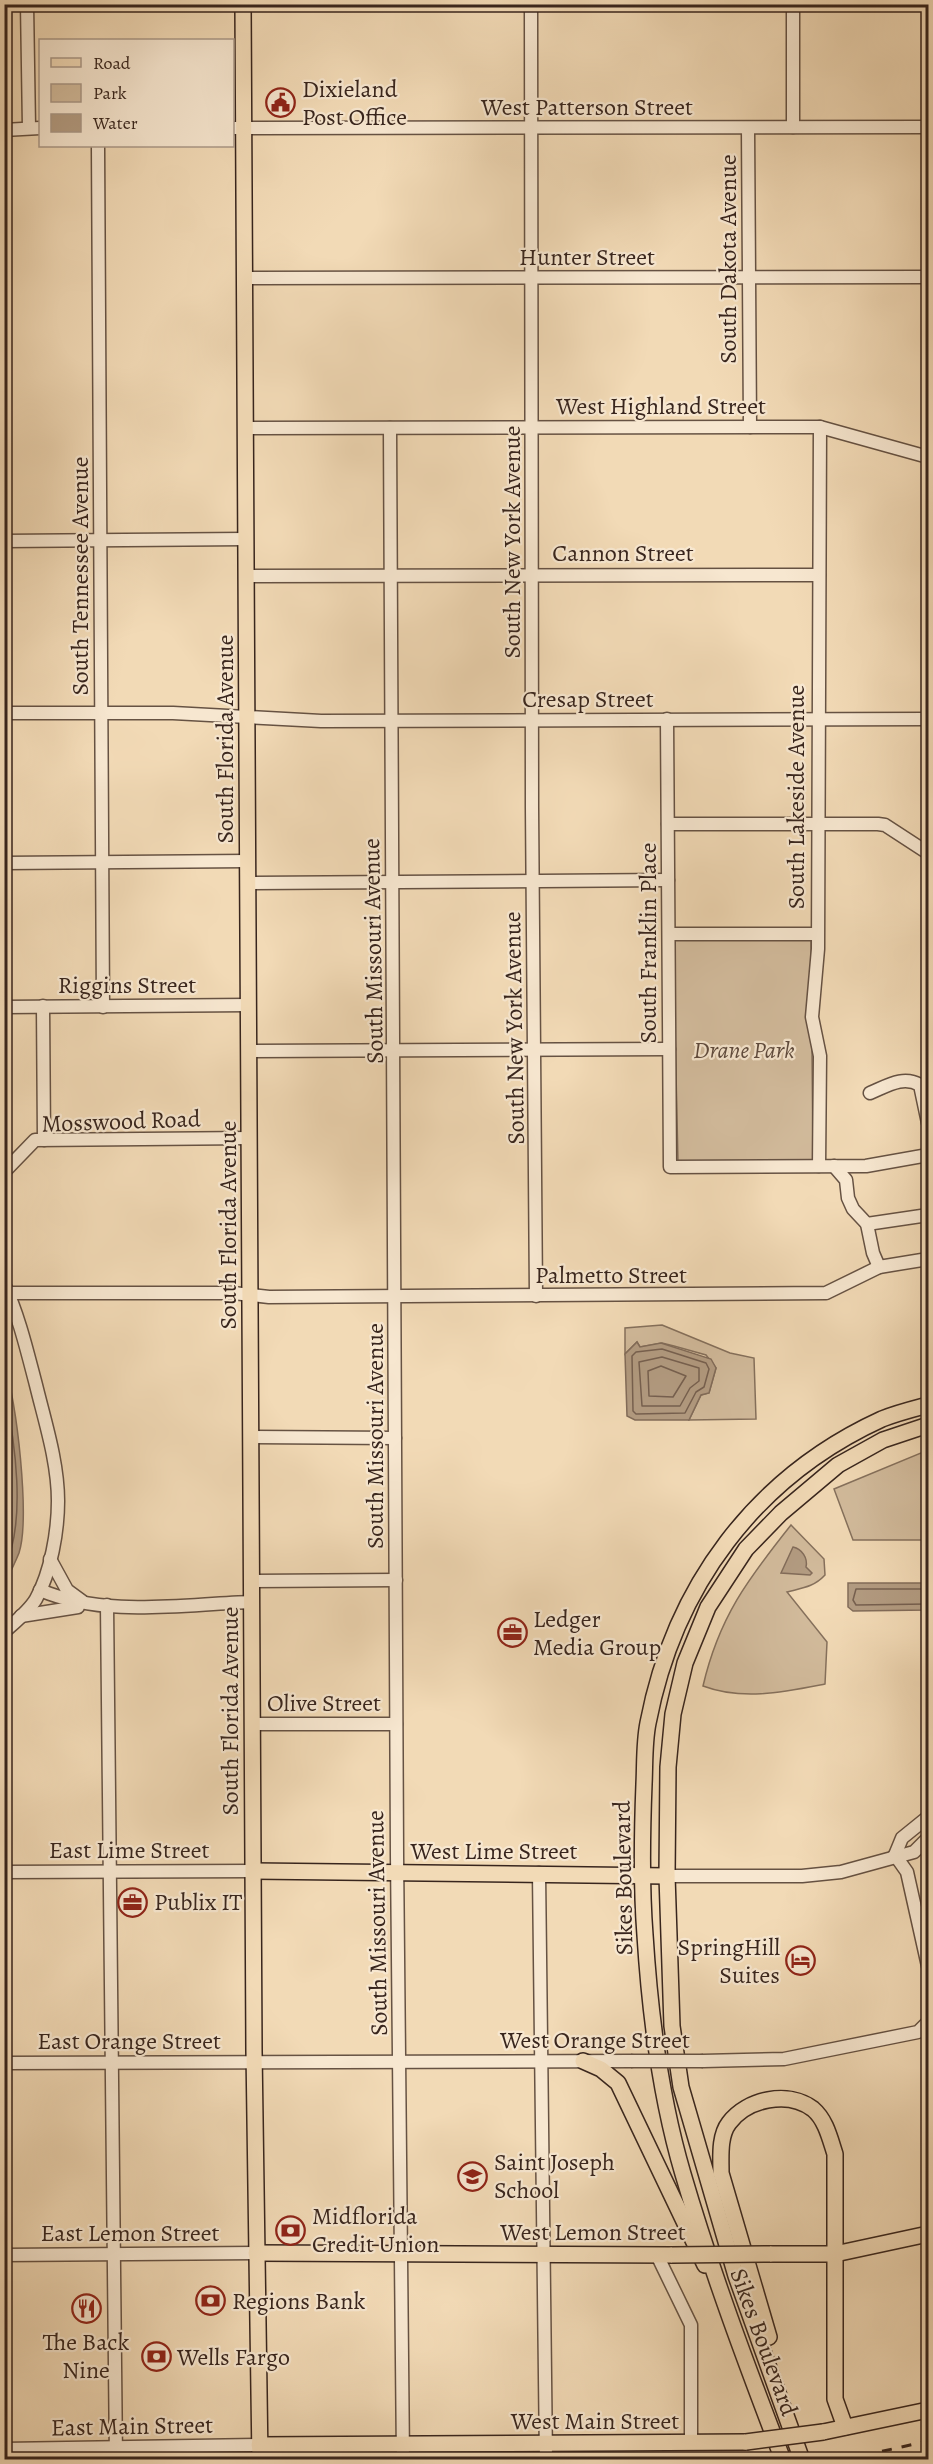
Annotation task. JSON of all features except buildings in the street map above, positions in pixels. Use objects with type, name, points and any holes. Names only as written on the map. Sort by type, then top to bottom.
[{"type":"main road","name":"South Florida Avenue","points":[[243,4],[239,129],[245,278],[254,2062],[260,2452]]},
{"type":"main road","name":"Sikes Boulevard","points":[[783,2460],[730,2317],[682,2172],[665,2094],[652,2022],[641,1875],[647,1725],[676,1625],[705,1570],[736,1529],[777,1488],[829,1449],[884,1419],[928,1405]]},
{"type":"main road","name":"Sikes Boulevard","points":[[802,2460],[783,2401],[736,2276],[681,2087],[672,2026],[667,1876],[668,1767],[673,1714],[685,1663],[708,1606],[718,1587],[746,1549],[792,1502],[838,1465],[883,1440],[928,1425]]},
{"type":"main road","points":[[792,1502],[803,1480],[851,1437]]},
{"type":"main road","points":[[718,1587],[718,1578],[768,1512],[777,1488]]},
{"type":"main road","name":"West Lime Street","points":[[254,1871],[667,1876]]},
{"type":"main road","points":[[583,2061],[601,2068],[618,2083],[730,2317]]},
{"type":"main road","points":[[783,2401],[770,2340],[721,2172],[721,2147],[728,2124],[745,2109],[764,2100],[790,2099],[813,2109],[828,2130],[835,2154],[835,2399],[845,2427]]},
{"type":"main road","name":"West Lemon Street","points":[[256,2253],[401,2255],[835,2253],[928,2234]]},
{"type":"main road","name":"West Main Street","points":[[260,2452],[546,2452],[746,2442],[823,2432],[928,2410]]},
{"type":"street","points":[[4,130],[35,128],[27,4]]},
{"type":"street","name":"South New York Avenue","points":[[531,4],[536,1296]]},
{"type":"street","points":[[793,4],[794,127]]},
{"type":"street","name":"West Patterson Street","points":[[239,129],[928,127]]},
{"type":"street","name":"South Dakota Avenue","points":[[748,128],[750,427]]},
{"type":"street","name":"South Tennessee Avenue","points":[[98,147],[103,1007]]},
{"type":"street","name":"Hunter Street","points":[[245,278],[928,277]]},
{"type":"street","name":"West Highland Street","points":[[246,428],[820,427],[928,457]]},
{"type":"street","name":"South Lakeside Avenue","points":[[819,1166],[820,1056],[812,1017],[818,949],[820,427]]},
{"type":"street","name":"South Missouri Avenue","points":[[390,428],[395,1053],[396,1724],[403,2452]]},
{"type":"street","points":[[4,541],[246,539]]},
{"type":"street","name":"Cannon Street","points":[[247,576],[819,575]]},
{"type":"street","name":"Cresap Street","points":[[4,713],[173,713],[391,721],[928,719]]},
{"type":"street","name":"South Franklin Place","points":[[667,719],[670,1167],[819,1166]]},
{"type":"street","points":[[668,824],[885,825],[928,853]]},
{"type":"street","points":[[4,863],[248,861]]},
{"type":"street","points":[[248,883],[668,880]]},
{"type":"street","points":[[669,934],[817,934]]},
{"type":"street","name":"Riggins Street","points":[[4,1007],[249,1005]]},
{"type":"street","points":[[43,1006],[44,1140]]},
{"type":"street","points":[[249,1052],[395,1053],[669,1049]]},
{"type":"street","points":[[870,1093],[900,1081],[912,1080],[920,1085],[928,1123]]},
{"type":"street","name":"Mosswood Road","points":[[4,1172],[35,1140],[250,1138]]},
{"type":"street","points":[[819,1166],[866,1166],[928,1155]]},
{"type":"street","points":[[834,1166],[846,1180],[848,1198],[853,1209],[867,1224],[873,1253],[879,1267],[928,1259]]},
{"type":"street","points":[[867,1224],[928,1215]]},
{"type":"street","name":"Palmetto Street","points":[[7,1289],[251,1293],[269,1297],[826,1293],[879,1267]]},
{"type":"street","points":[[4,1632],[31,1606],[40,1590],[50,1559],[58,1503],[43,1411],[7,1289]]},
{"type":"street","points":[[252,1437],[396,1438]]},
{"type":"street","points":[[50,1559],[71,1595],[92,1605]]},
{"type":"street","points":[[252,1581],[396,1580]]},
{"type":"street","points":[[40,1590],[65,1600],[92,1605]]},
{"type":"street","points":[[21,1616],[92,1605],[252,1602]]},
{"type":"street","points":[[107,1605],[116,2453]]},
{"type":"street","name":"Olive Street","points":[[253,1724],[396,1724]]},
{"type":"street","points":[[927,1961],[907,1872],[895,1856],[902,1838],[928,1817]]},
{"type":"street","name":"West Lime Street","points":[[667,1876],[802,1876],[841,1872],[914,1852],[928,1838]]},
{"type":"street","name":"East Lime Street","points":[[4,1872],[254,1871]]},
{"type":"street","points":[[539,1873],[546,2452]]},
{"type":"street","name":"West Orange Street","points":[[254,2062],[703,2061],[803,2056],[918,2032],[928,2022]]},
{"type":"street","name":"East Orange Street","points":[[4,2063],[254,2062]]},
{"type":"street","name":"East Lemon Street","points":[[4,2255],[256,2253]]},
{"type":"street","points":[[665,2255],[691,2325],[691,2443]]},
{"type":"street","name":"East Main Street","points":[[4,2449],[116,2453],[260,2452]]},
{"type":"green space","name":"Drane Park","points":[[673,939],[811,940],[813,1161],[678,1162]]},
{"type":"green space","points":[[662,1325],[730,1353],[754,1358],[756,1419],[689,1420],[701,1395],[709,1393],[716,1368],[706,1355],[662,1343],[640,1347],[637,1342],[625,1354],[625,1328]]},
{"type":"green space","points":[[928,1450],[928,1540],[853,1540],[834,1489]]},
{"type":"green space","points":[[791,1525],[824,1559],[825,1575],[821,1579],[808,1586],[787,1592],[827,1642],[825,1684],[764,1694],[733,1693],[703,1686],[717,1639],[737,1600],[748,1581]]},
{"type":"water","points":[[637,1342],[640,1347],[661,1343],[711,1359],[716,1368],[709,1393],[701,1395],[689,1420],[635,1420],[627,1416],[625,1354]]},
{"type":"water","points":[[4,1364],[13,1404],[23,1487],[22,1537],[19,1553],[5,1583]]},
{"type":"water","points":[[793,1547],[804,1554],[806,1567],[812,1573],[810,1575],[781,1573]]},
{"type":"water","points":[[848,1583],[928,1583],[928,1610],[853,1611],[848,1607]]},
{"type":"railway","points":[[843,2460],[928,2441]]},
{"type":"place","name":"Dixieland Post Office","points":[[281,103]]},
{"type":"place","name":"Ledger Media Group","points":[[512,1633]]},
{"type":"place","name":"Publix IT","points":[[133,1902]]},
{"type":"place","name":"SpringHill Suites","points":[[801,1961]]},
{"type":"place","name":"Saint Joseph School","points":[[473,2176]]},
{"type":"place","name":"Midflorida Credit Union","points":[[291,2230]]},
{"type":"place","name":"Regions Bank","points":[[211,2301]]},
{"type":"place","name":"The Back Nine","points":[[86,2309]]},
{"type":"place","name":"Wells Fargo","points":[[156,2357]]}]
